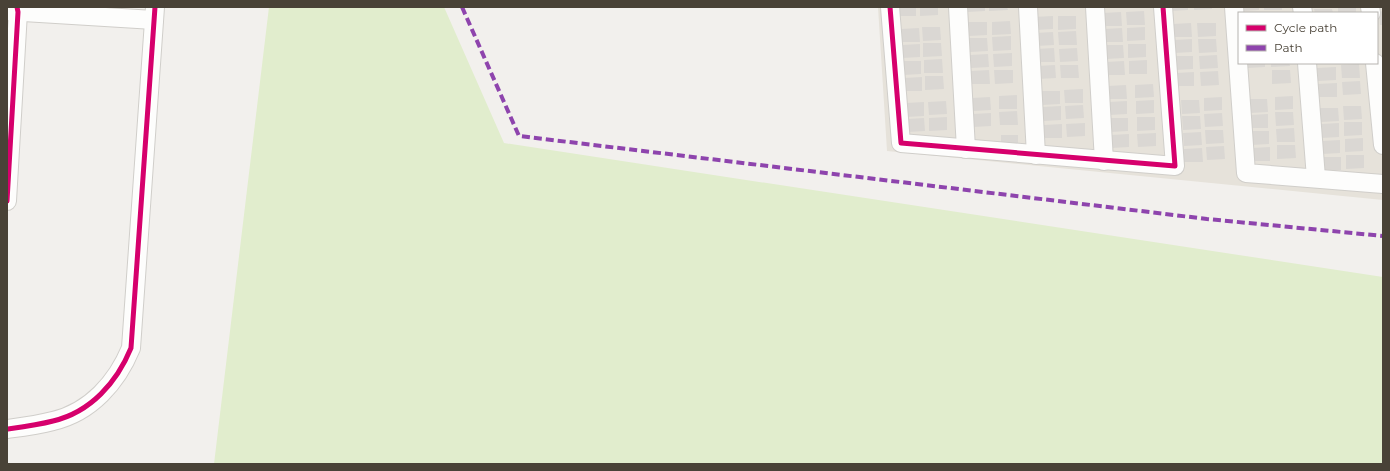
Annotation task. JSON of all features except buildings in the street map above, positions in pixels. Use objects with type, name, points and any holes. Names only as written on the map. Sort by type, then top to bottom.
[{"type":"street","points":[[890,7],[901,143],[1175,166],[1163,7]]},
{"type":"street","points":[[958,7],[966,149]]},
{"type":"street","points":[[1028,7],[1036,155]]},
{"type":"street","points":[[1095,7],[1104,161]]},
{"type":"street","points":[[1234,7],[1238,62]]},
{"type":"street","points":[[7,201],[14,10],[155,13],[131,348],[123,367],[111,384],[95,399],[76,413],[54,421],[7,429]]},
{"type":"street","points":[[1238,64],[1246,173],[1383,184]]},
{"type":"street","points":[[1307,64],[1316,178]]},
{"type":"street","points":[[1376,64],[1383,145]]},
{"type":"shaded area","points":[[878,7],[1383,7],[1383,200],[887,151]]},
{"type":"green space","points":[[269,7],[444,7],[504,143],[1383,277],[1383,464],[214,464]]},
{"type":"marked path","points":[[462,7],[519,136],[1207,219],[1383,236]]},
{"type":"cycle path","points":[[7,201],[18,12],[17,7]]},
{"type":"cycle path","points":[[7,429],[53,421],[67,417],[79,411],[91,403],[110,384],[125,361],[131,348],[155,7]]},
{"type":"cycle path","points":[[890,7],[901,143],[1175,166],[1163,7]]}]
